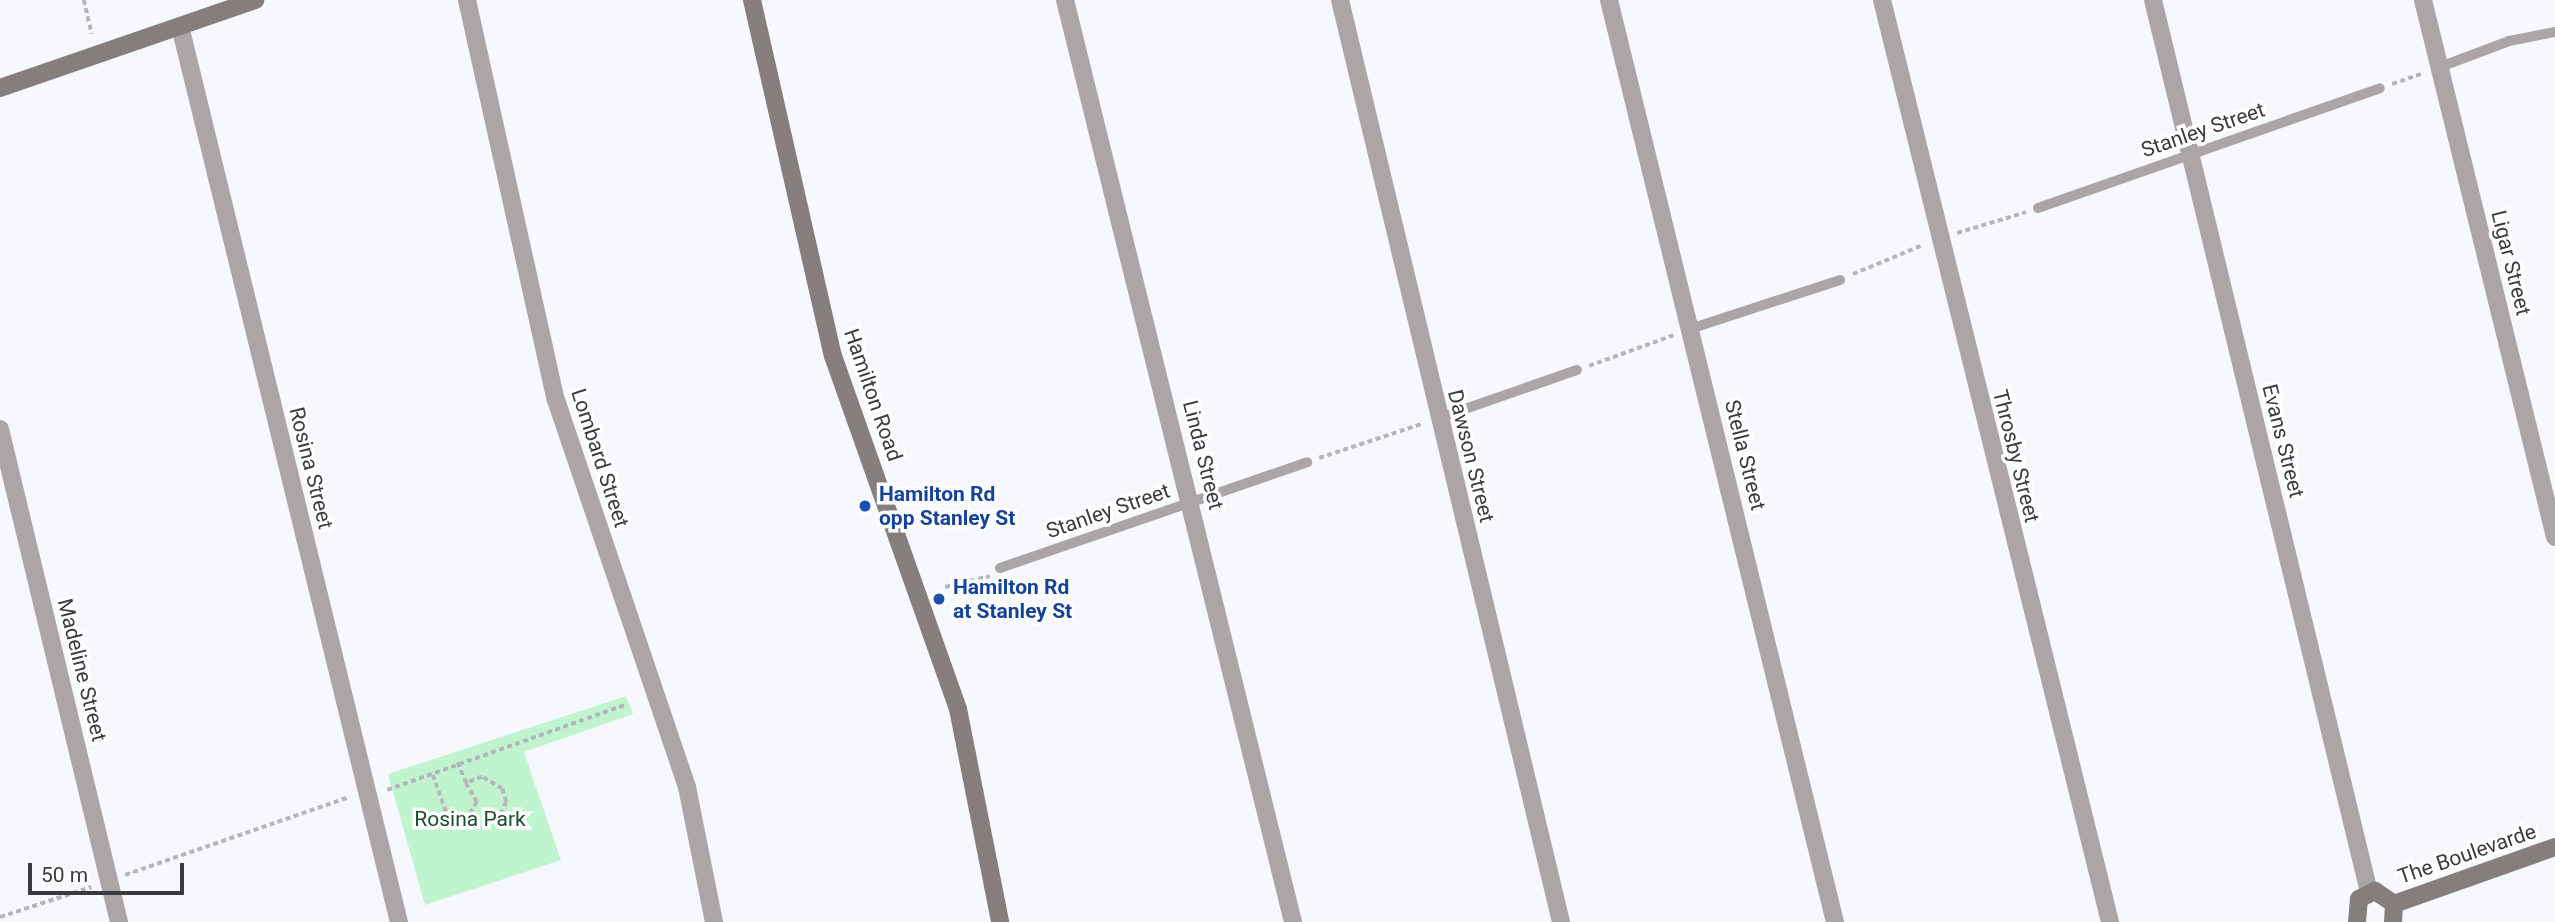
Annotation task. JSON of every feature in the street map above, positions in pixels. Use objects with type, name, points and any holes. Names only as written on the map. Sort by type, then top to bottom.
[{"type":"main road","points":[[0,88],[254,0]]},
{"type":"main road","name":"Hamilton Road","points":[[752,0],[833,356],[958,709],[1000,922]]},
{"type":"main road","name":"The Boulevarde","points":[[2394,913],[2555,847]]},
{"type":"main road","points":[[2352,921],[2356,905],[2369,892],[2386,894],[2394,913]]},
{"type":"street","name":"Lombard Street","points":[[467,0],[556,400],[687,787],[714,922]]},
{"type":"street","name":"Linda Street","points":[[1065,0],[1293,922]]},
{"type":"street","name":"Dawson Street","points":[[1340,0],[1438,418],[1561,922]]},
{"type":"street","name":"Stella Street","points":[[1609,0],[1835,922]]},
{"type":"street","name":"Throsby Street","points":[[1882,0],[1938,239],[2110,922]]},
{"type":"street","name":"Evans Street","points":[[2153,0],[2369,892]]},
{"type":"street","name":"Ligar Street","points":[[2423,0],[2555,537]]},
{"type":"street","name":"Rosina Street","points":[[180,26],[399,922]]},
{"type":"street","name":"Madeline Street","points":[[0,429],[119,922]]},
{"type":"lane","points":[[2440,67],[2509,41],[2555,32]]},
{"type":"lane","name":"Stanley Street","points":[[2038,208],[2380,88]]},
{"type":"lane","points":[[1690,329],[1840,279]]},
{"type":"lane","points":[[1438,418],[1577,370]]},
{"type":"lane","name":"Stanley Street","points":[[1000,568],[1307,462]]},
{"type":"path","points":[[84,0],[92,34]]},
{"type":"path","points":[[2380,88],[2440,67]]},
{"type":"path","points":[[1840,279],[1938,239],[2038,208]]},
{"type":"path","points":[[1577,370],[1690,329]]},
{"type":"path","points":[[1307,462],[1438,418]]},
{"type":"path","points":[[945,587],[986,579],[1000,568]]},
{"type":"path","points":[[0,917],[368,794],[433,775],[457,762],[627,704]]},
{"type":"path","points":[[457,762],[477,802],[467,820]]},
{"type":"path","points":[[433,775],[447,814],[485,828],[497,822],[506,802],[496,782],[482,777],[466,783]]},
{"type":"green space","name":"Rosina Park","points":[[626,696],[633,714],[524,752],[561,860],[425,905],[388,774]]},
{"type":"place","name":"Hamilton Rd opp Stanley St","points":[[865,506]]},
{"type":"place","name":"Hamilton Rd at Stanley St","points":[[939,599]]}]
